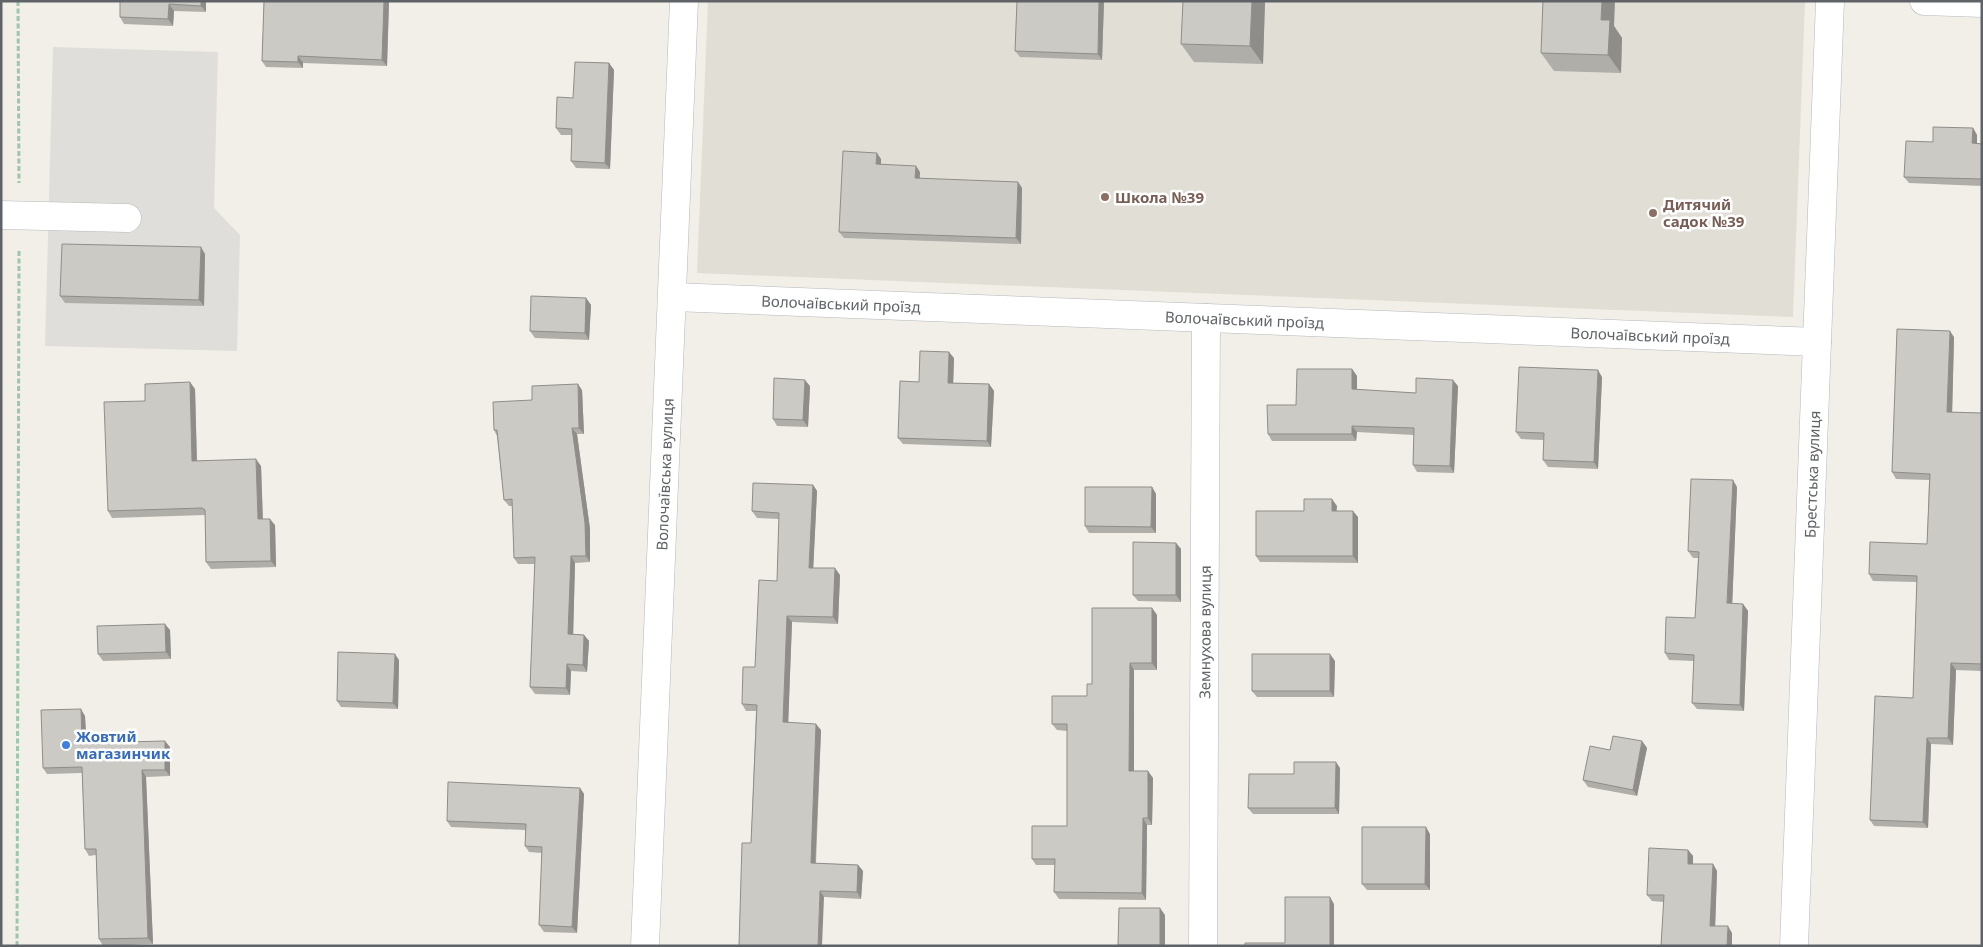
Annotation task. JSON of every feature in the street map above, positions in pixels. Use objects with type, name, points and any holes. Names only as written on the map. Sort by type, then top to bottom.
[{"type":"street","name":"Волочаївська вулиця","points":[[645,946],[684,1]]},
{"type":"street","name":"Брестська вулиця","points":[[1794,946],[1830,1]]},
{"type":"street","points":[[1924,1],[1982,3]]},
{"type":"street","points":[[10,215],[127,218]]},
{"type":"street","name":"Волочаївський проїзд","points":[[673,297],[1817,342]]},
{"type":"street","name":"Земнухова вулиця","points":[[1203,946],[1206,318]]},
{"type":"path","points":[[17,946],[10,215],[18,1]]},
{"type":"shaded area","name":"Школа №39","points":[[708,1],[1805,1],[1793,317],[697,273]]},
{"type":"shaded area","points":[[53,47],[218,52],[214,208],[240,235],[237,351],[45,346]]},
{"type":"building","points":[[120,1],[201,1],[201,6],[169,4],[168,19],[120,17]]},
{"type":"building","points":[[264,1],[384,1],[382,60],[298,56],[298,62],[262,61]]},
{"type":"building","points":[[1017,1],[1099,1],[1098,54],[1015,51]]},
{"type":"building","points":[[1183,1],[1252,1],[1250,46],[1181,44]]},
{"type":"building","points":[[1543,1],[1602,1],[1601,20],[1610,20],[1608,55],[1541,53]]},
{"type":"building","points":[[575,62],[609,63],[605,163],[571,161],[572,129],[556,128],[557,97],[573,98]]},
{"type":"building","points":[[1933,127],[1973,128],[1972,143],[1982,144],[1982,179],[1904,177],[1906,141],[1933,142]]},
{"type":"building","points":[[843,151],[877,153],[876,164],[916,166],[915,178],[1018,182],[1016,238],[839,232]]},
{"type":"building","points":[[62,244],[201,247],[199,300],[60,296]]},
{"type":"building","points":[[531,296],[586,298],[585,333],[530,331]]},
{"type":"building","points":[[1897,329],[1950,331],[1947,412],[1982,413],[1982,664],[1951,663],[1948,738],[1927,738],[1923,822],[1870,820],[1875,696],[1913,698],[1917,576],[1869,574],[1870,542],[1927,544],[1930,474],[1892,472]]},
{"type":"building","points":[[920,351],[949,352],[948,383],[989,384],[987,441],[898,438],[900,381],[919,382]]},
{"type":"building","points":[[1519,367],[1598,370],[1594,462],[1543,460],[1544,433],[1516,432]]},
{"type":"building","points":[[1297,369],[1352,369],[1352,389],[1416,393],[1416,378],[1453,380],[1450,466],[1413,465],[1414,428],[1352,426],[1352,434],[1268,434],[1267,405],[1296,405]]},
{"type":"building","points":[[774,378],[805,380],[803,420],[773,419]]},
{"type":"building","points":[[190,382],[192,461],[256,459],[258,519],[270,519],[271,561],[206,562],[205,510],[202,508],[108,511],[104,402],[145,401],[145,384]]},
{"type":"building","points":[[578,384],[579,428],[572,428],[585,523],[586,556],[571,556],[568,634],[584,635],[583,665],[567,664],[566,688],[530,687],[535,557],[514,558],[512,499],[504,500],[497,430],[494,430],[493,402],[532,400],[532,386]]},
{"type":"building","points":[[1691,479],[1733,480],[1727,603],[1743,604],[1740,705],[1692,703],[1694,655],[1665,653],[1666,617],[1695,618],[1699,552],[1688,551]]},
{"type":"building","points":[[753,483],[813,485],[809,568],[835,568],[833,617],[787,616],[783,722],[816,724],[811,863],[858,865],[857,892],[820,891],[818,946],[739,946],[742,843],[751,843],[757,705],[742,704],[743,667],[755,667],[759,580],[777,581],[779,513],[752,511]]},
{"type":"building","points":[[1085,487],[1152,487],[1151,527],[1085,526]]},
{"type":"building","points":[[1304,499],[1332,499],[1332,511],[1353,511],[1353,556],[1256,556],[1256,511],[1304,511]]},
{"type":"building","points":[[1133,542],[1176,543],[1176,595],[1133,595]]},
{"type":"building","points":[[1092,608],[1152,608],[1152,663],[1130,663],[1129,771],[1148,771],[1148,818],[1143,818],[1142,893],[1054,892],[1055,859],[1032,859],[1032,826],[1067,826],[1067,724],[1052,724],[1052,696],[1087,696],[1087,684],[1092,684]]},
{"type":"building","points":[[165,624],[166,652],[98,654],[97,626]]},
{"type":"building","points":[[338,652],[395,654],[393,703],[337,701]]},
{"type":"building","points":[[1252,654],[1330,654],[1330,691],[1252,691]]},
{"type":"building","points":[[81,709],[82,743],[165,741],[165,770],[142,770],[148,938],[99,939],[96,849],[85,849],[82,767],[43,768],[41,710]]},
{"type":"building","points":[[1613,736],[1642,741],[1633,790],[1583,780],[1590,746],[1610,750]]},
{"type":"building","points":[[1294,762],[1336,762],[1335,808],[1248,808],[1249,774],[1294,774]]},
{"type":"building","points":[[448,782],[580,788],[572,927],[539,925],[542,847],[525,846],[526,824],[447,821]]},
{"type":"building","points":[[1362,827],[1426,827],[1425,884],[1362,884]]},
{"type":"building","points":[[1649,848],[1688,850],[1688,864],[1713,864],[1710,926],[1728,926],[1727,946],[1661,946],[1664,895],[1647,895]]},
{"type":"building","points":[[1285,897],[1330,897],[1330,946],[1245,946],[1245,943],[1285,943]]},
{"type":"building","points":[[1119,908],[1160,908],[1160,945],[1118,945]]},
{"type":"place","name":"Школа №39","points":[[1105,197]]},
{"type":"place","name":"Дитячий садок №39","points":[[1653,213]]},
{"type":"place","name":"Жовтий магазинчик","points":[[66,745]]}]
